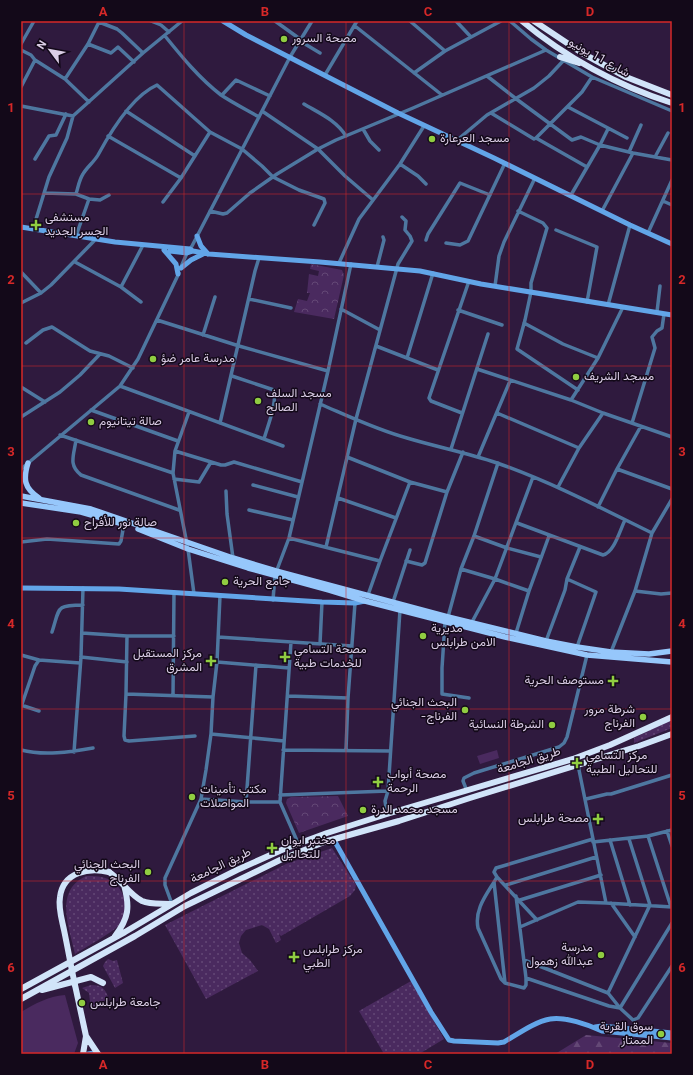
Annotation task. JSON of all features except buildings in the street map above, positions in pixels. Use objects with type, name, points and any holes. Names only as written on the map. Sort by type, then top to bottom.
[{"type":"highway","name":"شارع 11 يونيو","points":[[522,21],[554,45],[590,66],[631,88],[672,103]]},
{"type":"highway","name":"شارع 11 يونيو","points":[[534,21],[582,53],[620,74],[651,88],[672,95]]},
{"type":"highway","points":[[562,59],[590,66]]},
{"type":"highway","name":"طريق الجامعة","points":[[21,989],[113,939],[172,904],[237,870],[298,843],[386,814],[573,759],[610,745],[672,717]]},
{"type":"highway","name":"طريق الجامعة","points":[[21,999],[135,936],[185,906],[280,860],[334,840],[639,746],[672,734]]},
{"type":"highway","points":[[83,1054],[86,1036],[60,908],[60,894],[62,888],[73,876],[82,871],[94,870],[109,872],[142,901],[172,904]]},
{"type":"highway","points":[[113,939],[124,922],[128,912],[128,901],[123,884]]},
{"type":"highway","points":[[35,992],[70,984],[91,977],[103,983]]},
{"type":"highway","points":[[86,1036],[99,1054]]},
{"type":"main road","points":[[223,21],[246,35],[398,114],[505,163],[630,225],[672,244]]},
{"type":"main road","points":[[21,228],[142,248],[190,251]]},
{"type":"main road","points":[[21,228],[206,254],[339,263],[397,269],[433,274],[587,302],[624,306],[672,315]]},
{"type":"main road","points":[[197,236],[200,246],[206,254]]},
{"type":"main road","points":[[164,250],[176,264],[178,274]]},
{"type":"main road","points":[[181,268],[191,260],[206,254]]},
{"type":"main road","points":[[28,463],[25,474],[28,489],[41,499]]},
{"type":"main road","points":[[21,496],[91,509],[266,570]]},
{"type":"main road","points":[[21,503],[86,513],[124,524],[188,549],[366,598],[400,610],[446,619],[472,622],[577,648],[649,654],[672,651]]},
{"type":"main road","points":[[21,588],[83,588],[174,592],[273,600],[355,603],[366,598],[393,602],[446,619],[558,650],[587,655],[672,662]]},
{"type":"main road","points":[[334,840],[431,1012],[449,1040],[498,1043],[504,1042],[531,1027],[550,1019],[561,1019],[595,1027],[602,1031],[672,1039]]},
{"type":"main road","points":[[595,1027],[602,1026],[672,1033]]},
{"type":"main road","points":[[88,1054],[99,1054]]},
{"type":"street","points":[[21,44],[34,21]]},
{"type":"street","points":[[65,79],[88,44],[98,21],[122,33],[143,53]]},
{"type":"street","points":[[151,21],[161,25],[169,32]]},
{"type":"street","points":[[33,229],[49,176],[66,138],[73,116],[143,53],[182,21]]},
{"type":"street","points":[[275,21],[320,53]]},
{"type":"street","points":[[21,469],[120,386],[133,368],[197,236],[290,57],[312,21]]},
{"type":"street","points":[[325,75],[357,21]]},
{"type":"street","points":[[410,21],[445,51]]},
{"type":"street","points":[[456,21],[471,36]]},
{"type":"street","points":[[414,73],[445,51],[501,21]]},
{"type":"street","points":[[510,21],[546,50],[592,77],[672,111]]},
{"type":"street","points":[[355,26],[442,94]]},
{"type":"street","points":[[164,36],[194,70],[222,95],[259,117]]},
{"type":"street","points":[[88,44],[111,54],[118,47],[134,62]]},
{"type":"street","points":[[21,50],[31,55],[35,60],[65,79],[89,102]]},
{"type":"street","points":[[210,211],[223,214],[227,213],[273,177],[318,149],[546,50]]},
{"type":"street","points":[[456,141],[483,117],[534,88],[549,76],[562,59]]},
{"type":"street","points":[[21,87],[35,60]]},
{"type":"street","points":[[487,76],[550,124],[574,140],[582,137],[600,145],[631,153],[672,160]]},
{"type":"street","points":[[536,138],[582,92],[592,77]]},
{"type":"street","points":[[222,95],[236,80],[270,96]]},
{"type":"street","points":[[76,194],[83,174],[94,161],[108,136],[126,111],[140,97],[157,85],[210,132],[242,149],[273,177],[299,190],[316,195],[324,200],[325,203],[314,225]]},
{"type":"street","points":[[304,104],[334,122],[346,136]]},
{"type":"street","points":[[21,106],[73,116]]},
{"type":"street","points":[[568,106],[627,138]]},
{"type":"street","points":[[126,111],[195,156]]},
{"type":"street","points":[[262,111],[318,149],[345,176],[373,200]]},
{"type":"street","points":[[491,112],[587,167]]},
{"type":"street","points":[[35,159],[49,136],[56,135],[66,114]]},
{"type":"street","points":[[602,211],[631,153],[641,125]]},
{"type":"street","points":[[339,263],[353,229],[400,164],[424,126]]},
{"type":"street","points":[[363,129],[370,141],[379,150]]},
{"type":"street","points":[[571,195],[608,129]]},
{"type":"street","points":[[163,202],[181,178],[210,132]]},
{"type":"street","points":[[655,157],[668,133]]},
{"type":"street","points":[[108,136],[181,178]]},
{"type":"street","points":[[446,243],[460,245],[468,241],[505,163]]},
{"type":"street","points":[[400,164],[418,176],[426,184]]},
{"type":"street","points":[[495,286],[501,249],[518,210],[535,178]]},
{"type":"street","points":[[648,233],[672,180]]},
{"type":"street","points":[[426,240],[428,234],[460,183],[490,195]]},
{"type":"street","points":[[44,193],[76,194],[89,199],[100,200],[108,194]]},
{"type":"street","points":[[76,236],[89,199]]},
{"type":"street","points":[[663,201],[672,206]]},
{"type":"street","points":[[518,210],[543,223],[547,228],[531,283],[531,292],[518,350],[578,390]]},
{"type":"street","points":[[326,547],[356,419],[397,269],[399,262],[412,240],[405,230],[406,221],[402,217]]},
{"type":"street","points":[[608,305],[630,225]]},
{"type":"street","points":[[556,230],[597,247],[587,302]]},
{"type":"street","points":[[377,267],[384,240],[383,237]]},
{"type":"street","points":[[21,303],[51,285],[94,241]]},
{"type":"street","points":[[121,287],[142,248]]},
{"type":"street","points":[[220,423],[259,258]]},
{"type":"street","points":[[75,262],[121,287],[141,302]]},
{"type":"street","points":[[273,600],[276,573],[289,538],[328,371],[350,264]]},
{"type":"street","points":[[21,272],[41,292]]},
{"type":"street","points":[[407,358],[433,274]]},
{"type":"street","points":[[462,413],[429,399],[469,281]]},
{"type":"street","points":[[657,312],[660,286]]},
{"type":"street","points":[[202,335],[215,297]]},
{"type":"street","points":[[249,299],[291,308]]},
{"type":"street","points":[[571,400],[598,358],[624,306]]},
{"type":"street","points":[[341,309],[380,330]]},
{"type":"street","points":[[458,310],[502,325]]},
{"type":"street","points":[[632,423],[655,348],[652,338],[655,333],[662,328],[664,314]]},
{"type":"street","points":[[157,320],[238,346],[328,371]]},
{"type":"street","points":[[524,323],[568,346],[598,358]]},
{"type":"street","points":[[26,343],[43,330],[52,327],[90,351],[109,356],[133,368]]},
{"type":"street","points":[[451,449],[488,334]]},
{"type":"street","points":[[376,346],[438,370]]},
{"type":"street","points":[[21,417],[45,402],[80,375],[100,354]]},
{"type":"street","points":[[477,369],[571,400],[672,437]]},
{"type":"street","points":[[232,376],[274,390],[274,402],[264,439]]},
{"type":"street","points":[[478,457],[510,381]]},
{"type":"street","points":[[120,386],[283,446]]},
{"type":"street","points":[[21,387],[45,402]]},
{"type":"street","points":[[320,404],[406,438],[463,452],[498,463],[558,487],[652,533]]},
{"type":"street","points":[[91,410],[178,441]]},
{"type":"street","points":[[189,412],[175,451],[173,473],[179,510],[187,542],[194,594]]},
{"type":"street","points":[[497,413],[579,448]]},
{"type":"street","points":[[558,487],[579,448],[603,413]]},
{"type":"street","points":[[598,507],[641,426]]},
{"type":"street","points":[[60,435],[173,473]]},
{"type":"street","points":[[76,440],[72,464],[75,470],[81,475],[179,510]]},
{"type":"street","points":[[175,451],[225,465],[234,462],[302,482]]},
{"type":"street","points":[[406,561],[422,565],[425,563],[447,492],[463,452]]},
{"type":"street","points":[[347,457],[410,482],[447,492]]},
{"type":"street","points":[[174,479],[199,482],[211,462]]},
{"type":"street","points":[[469,698],[442,694],[442,668],[446,619],[461,569],[474,536],[498,463]]},
{"type":"street","points":[[617,469],[672,489]]},
{"type":"street","points":[[472,622],[495,579],[533,477]]},
{"type":"street","points":[[366,598],[410,482]]},
{"type":"street","points":[[252,485],[298,497]]},
{"type":"street","points":[[226,491],[227,514],[233,558]]},
{"type":"street","points":[[338,498],[396,518]]},
{"type":"street","points":[[611,652],[635,591],[652,533],[672,499]]},
{"type":"street","points":[[249,510],[293,520]]},
{"type":"street","points":[[517,523],[603,555],[608,554],[612,550],[625,520]]},
{"type":"street","points":[[21,542],[48,539],[119,544],[121,541],[124,524]]},
{"type":"street","points":[[474,536],[506,548],[541,557]]},
{"type":"street","points":[[516,633],[529,591],[549,536]]},
{"type":"street","points":[[289,538],[380,561]]},
{"type":"street","points":[[546,641],[565,590],[567,579],[580,547]]},
{"type":"street","points":[[393,602],[410,550]]},
{"type":"street","points":[[461,569],[529,591]]},
{"type":"street","points":[[567,579],[596,592],[577,648]]},
{"type":"street","points":[[74,752],[81,658],[83,588]]},
{"type":"street","points":[[635,591],[661,594],[672,592]]},
{"type":"street","points":[[174,592],[174,696]]},
{"type":"street","points":[[172,904],[165,885],[166,872],[201,799],[206,770],[211,734],[217,662],[220,596]]},
{"type":"street","points":[[320,644],[322,602]]},
{"type":"street","points":[[346,750],[355,603]]},
{"type":"street","points":[[52,632],[59,610],[62,607],[66,605],[83,605]]},
{"type":"street","points":[[386,814],[400,610]]},
{"type":"street","points":[[82,634],[174,636]]},
{"type":"street","points":[[127,636],[125,740],[129,741],[195,736]]},
{"type":"street","points":[[218,637],[352,646]]},
{"type":"street","points":[[291,642],[280,802],[298,843]]},
{"type":"street","points":[[21,655],[39,660],[80,663]]},
{"type":"street","points":[[467,791],[463,781],[464,778],[474,773],[558,747],[564,743],[567,737],[587,655]]},
{"type":"street","points":[[81,658],[127,662]]},
{"type":"street","points":[[39,660],[35,666],[21,705],[39,710]]},
{"type":"street","points":[[217,662],[289,668]]},
{"type":"street","points":[[246,802],[256,665]]},
{"type":"street","points":[[126,694],[213,697]]},
{"type":"street","points":[[288,696],[348,698]]},
{"type":"street","points":[[211,734],[284,740]]},
{"type":"street","points":[[21,750],[39,753],[74,752],[93,748]]},
{"type":"street","points":[[283,750],[390,751]]},
{"type":"street","points":[[578,764],[606,903]]},
{"type":"street","points":[[586,799],[611,794],[672,775]]},
{"type":"street","points":[[280,794],[388,791]]},
{"type":"street","points":[[201,799],[246,802],[280,802]]},
{"type":"street","points":[[537,920],[494,872],[496,868],[593,840],[628,839],[672,830]]},
{"type":"street","points":[[667,831],[672,846]]},
{"type":"street","points":[[520,927],[578,902],[672,907],[648,836]]},
{"type":"street","points":[[608,993],[650,905],[628,839]]},
{"type":"street","points":[[610,840],[630,905]]},
{"type":"street","points":[[506,885],[596,857]]},
{"type":"street","points":[[520,900],[601,875]]},
{"type":"street","points":[[498,877],[479,906],[476,922],[501,979],[505,983],[524,988],[526,985],[526,978],[516,896]]},
{"type":"street","points":[[494,882],[505,983]]},
{"type":"street","points":[[611,903],[635,937]]},
{"type":"street","points":[[620,1008],[672,923]]},
{"type":"street","points":[[524,960],[608,993],[620,1008],[633,1020],[638,1018],[672,966]]},
{"type":"street","points":[[526,978],[609,1006],[620,1008]]},
{"type":"green space","points":[[311,264],[342,270],[344,275],[334,319],[294,312],[298,299],[307,301],[310,293],[307,293],[309,274],[318,276],[319,271],[310,269]]},
{"type":"green space","points":[[672,719],[672,728],[634,743],[634,738]]},
{"type":"green space","points":[[497,750],[499,758],[480,764],[477,756]]},
{"type":"green space","points":[[338,796],[348,816],[299,833],[286,803],[287,799],[291,797]]},
{"type":"green space","points":[[332,848],[356,885],[355,890],[350,896],[281,936],[279,934],[281,940],[276,943],[269,929],[262,925],[246,930],[241,936],[239,943],[242,953],[250,960],[258,971],[206,999],[165,925],[286,864]]},
{"type":"green space","points":[[86,876],[104,878],[115,883],[122,893],[126,904],[126,910],[123,921],[119,925],[108,934],[75,954],[67,921],[67,900],[70,891],[76,883]]},
{"type":"green space","points":[[108,959],[113,961],[117,960],[123,983],[115,988],[103,966]]},
{"type":"green space","points":[[411,981],[444,1039],[419,1054],[384,1054],[359,1011]]},
{"type":"green space","points":[[91,985],[103,988],[109,999],[91,1011],[89,993],[82,988]]},
{"type":"green space","name":"جامعة طرابلس","points":[[65,995],[78,1043],[74,1054],[21,1054],[21,1012],[47,999]]},
{"type":"green space","points":[[586,1035],[672,1043],[672,1054],[555,1054]]},
{"type":"place","name":"مصحة السرور","points":[[284,39]]},
{"type":"place","name":"مسجد العرعارة","points":[[432,139]]},
{"type":"place","name":"مستشفى الجسر الجديد","points":[[36,225]]},
{"type":"place","name":"مدرسة عامر ضؤ","points":[[153,359]]},
{"type":"place","name":"مسجد الشريف","points":[[576,377]]},
{"type":"place","name":"مسجد السلف الصالح","points":[[258,401]]},
{"type":"place","name":"صالة تيتانيوم","points":[[91,422]]},
{"type":"place","name":"صالة نور للأفراح","points":[[76,523]]},
{"type":"place","name":"جامع الحرية","points":[[225,582]]},
{"type":"place","name":"مديرية الامن طرابلس","points":[[423,636]]},
{"type":"place","name":"مصحة التسامي للخدمات طبية","points":[[285,657]]},
{"type":"place","name":"مركز المستقبل المشرق","points":[[211,661]]},
{"type":"place","name":"مستوصف الحرية","points":[[613,681]]},
{"type":"place","name":"البحث الجنائي -الفرناج","points":[[465,710]]},
{"type":"place","name":"شرطة مرور الفرناج","points":[[643,717]]},
{"type":"place","name":"الشرطة النسائية","points":[[552,725]]},
{"type":"place","name":"مركز التسامي للتحاليل الطبية","points":[[577,763]]},
{"type":"place","name":"مصحة أبواب الرحمة","points":[[378,782]]},
{"type":"place","name":"مكتب تأمينات المواصلات","points":[[192,797]]},
{"type":"place","name":"مسجد محمد الدرة","points":[[363,810]]},
{"type":"place","name":"مصحة طرابلس","points":[[598,819]]},
{"type":"place","name":"مختبر ايوان للتحاليل","points":[[272,848]]},
{"type":"place","name":"البحث الجنائي الفرناج","points":[[148,872]]},
{"type":"place","name":"مدرسة عبدالله زهمول","points":[[601,955]]},
{"type":"place","name":"مركز طرابلس الطبي","points":[[294,957]]},
{"type":"place","name":"جامعة طرابلس","points":[[82,1003]]},
{"type":"place","name":"سوق القرية الممتاز","points":[[661,1034]]}]
